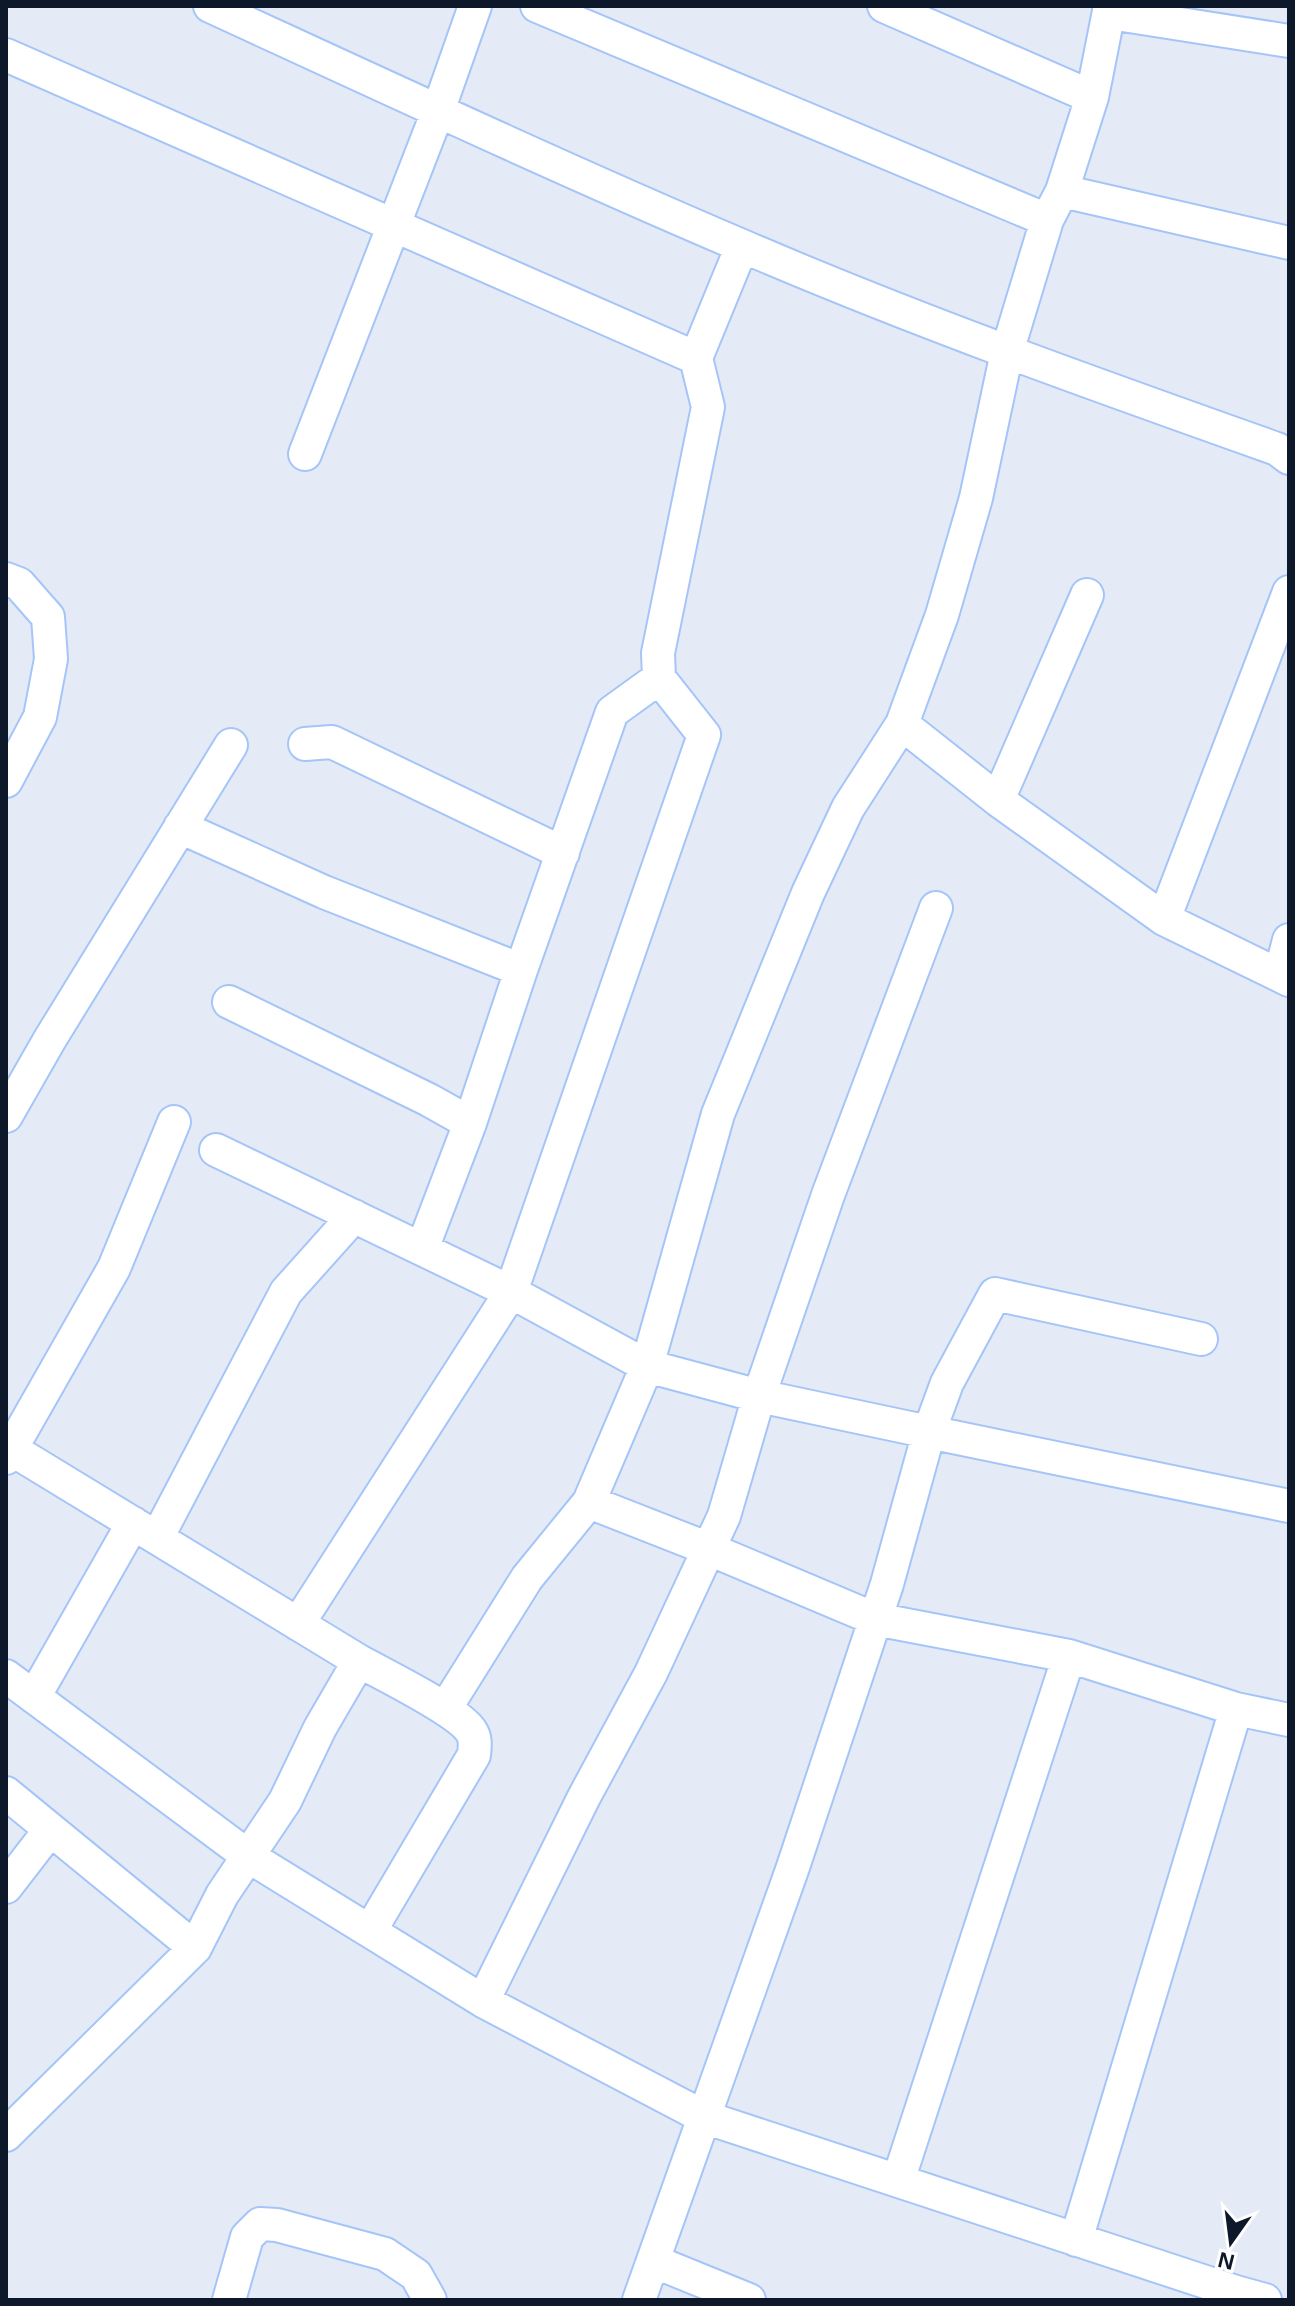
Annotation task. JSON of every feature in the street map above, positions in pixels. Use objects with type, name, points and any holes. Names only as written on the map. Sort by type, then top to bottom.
[{"type":"street","points":[[210,6],[742,246],[1007,352],[1277,449],[1289,458]]},
{"type":"street","points":[[305,454],[438,111],[475,6]]},
{"type":"street","points":[[537,6],[1047,220]]},
{"type":"street","points":[[884,6],[1092,97]]},
{"type":"street","points":[[445,1709],[527,1578],[589,1502],[647,1366],[718,1114],[808,893],[848,808],[902,724],[942,615],[976,498],[1007,352],[1047,220],[1062,191],[1092,97],[1110,10],[1289,41]]},
{"type":"street","points":[[6,55],[696,358]]},
{"type":"street","points":[[1062,191],[1289,243]]},
{"type":"street","points":[[298,1624],[511,1292],[704,735],[659,678],[658,653],[708,407],[696,358],[742,246]]},
{"type":"street","points":[[6,579],[19,584],[48,617],[51,659],[40,717],[6,781]]},
{"type":"street","points":[[1164,919],[1289,592]]},
{"type":"street","points":[[998,800],[1087,595]]},
{"type":"street","points":[[422,1249],[470,1123],[612,712],[659,678]]},
{"type":"street","points":[[902,724],[998,800],[1164,919],[1284,978],[1289,940]]},
{"type":"street","points":[[305,744],[332,742],[563,853]]},
{"type":"street","points":[[6,1116],[231,745]]},
{"type":"street","points":[[180,827],[324,892],[521,970]]},
{"type":"street","points":[[483,2001],[584,1797],[651,1673],[724,1516],[759,1396],[828,1195],[936,908]]},
{"type":"street","points":[[229,1002],[470,1123]]},
{"type":"street","points":[[174,1122],[114,1268],[9,1454],[445,1709],[470,1729],[474,1737],[474,1755],[370,1931]]},
{"type":"street","points":[[216,1150],[511,1292],[647,1366],[759,1396],[1289,1506]]},
{"type":"street","points":[[34,1697],[145,1531],[286,1292],[354,1216]]},
{"type":"street","points":[[639,2300],[793,1867],[887,1584],[929,1432],[947,1383],[995,1294],[1201,1339]]},
{"type":"street","points":[[589,1502],[875,1619],[1069,1656],[1236,1709],[1289,1720]]},
{"type":"street","points":[[898,2181],[1069,1656]]},
{"type":"street","points":[[6,2135],[195,1948],[222,1895],[285,1801],[320,1728],[359,1661]]},
{"type":"street","points":[[6,1676],[248,1856],[483,2001],[704,2117],[1245,2297]]},
{"type":"street","points":[[1076,2240],[1236,1709]]},
{"type":"street","points":[[6,1793],[195,1948]]},
{"type":"street","points":[[6,1887],[50,1830]]},
{"type":"street","points":[[229,2300],[247,2237],[260,2224],[277,2225],[385,2254],[416,2275],[430,2300]]},
{"type":"street","points":[[653,2261],[749,2300]]}]
